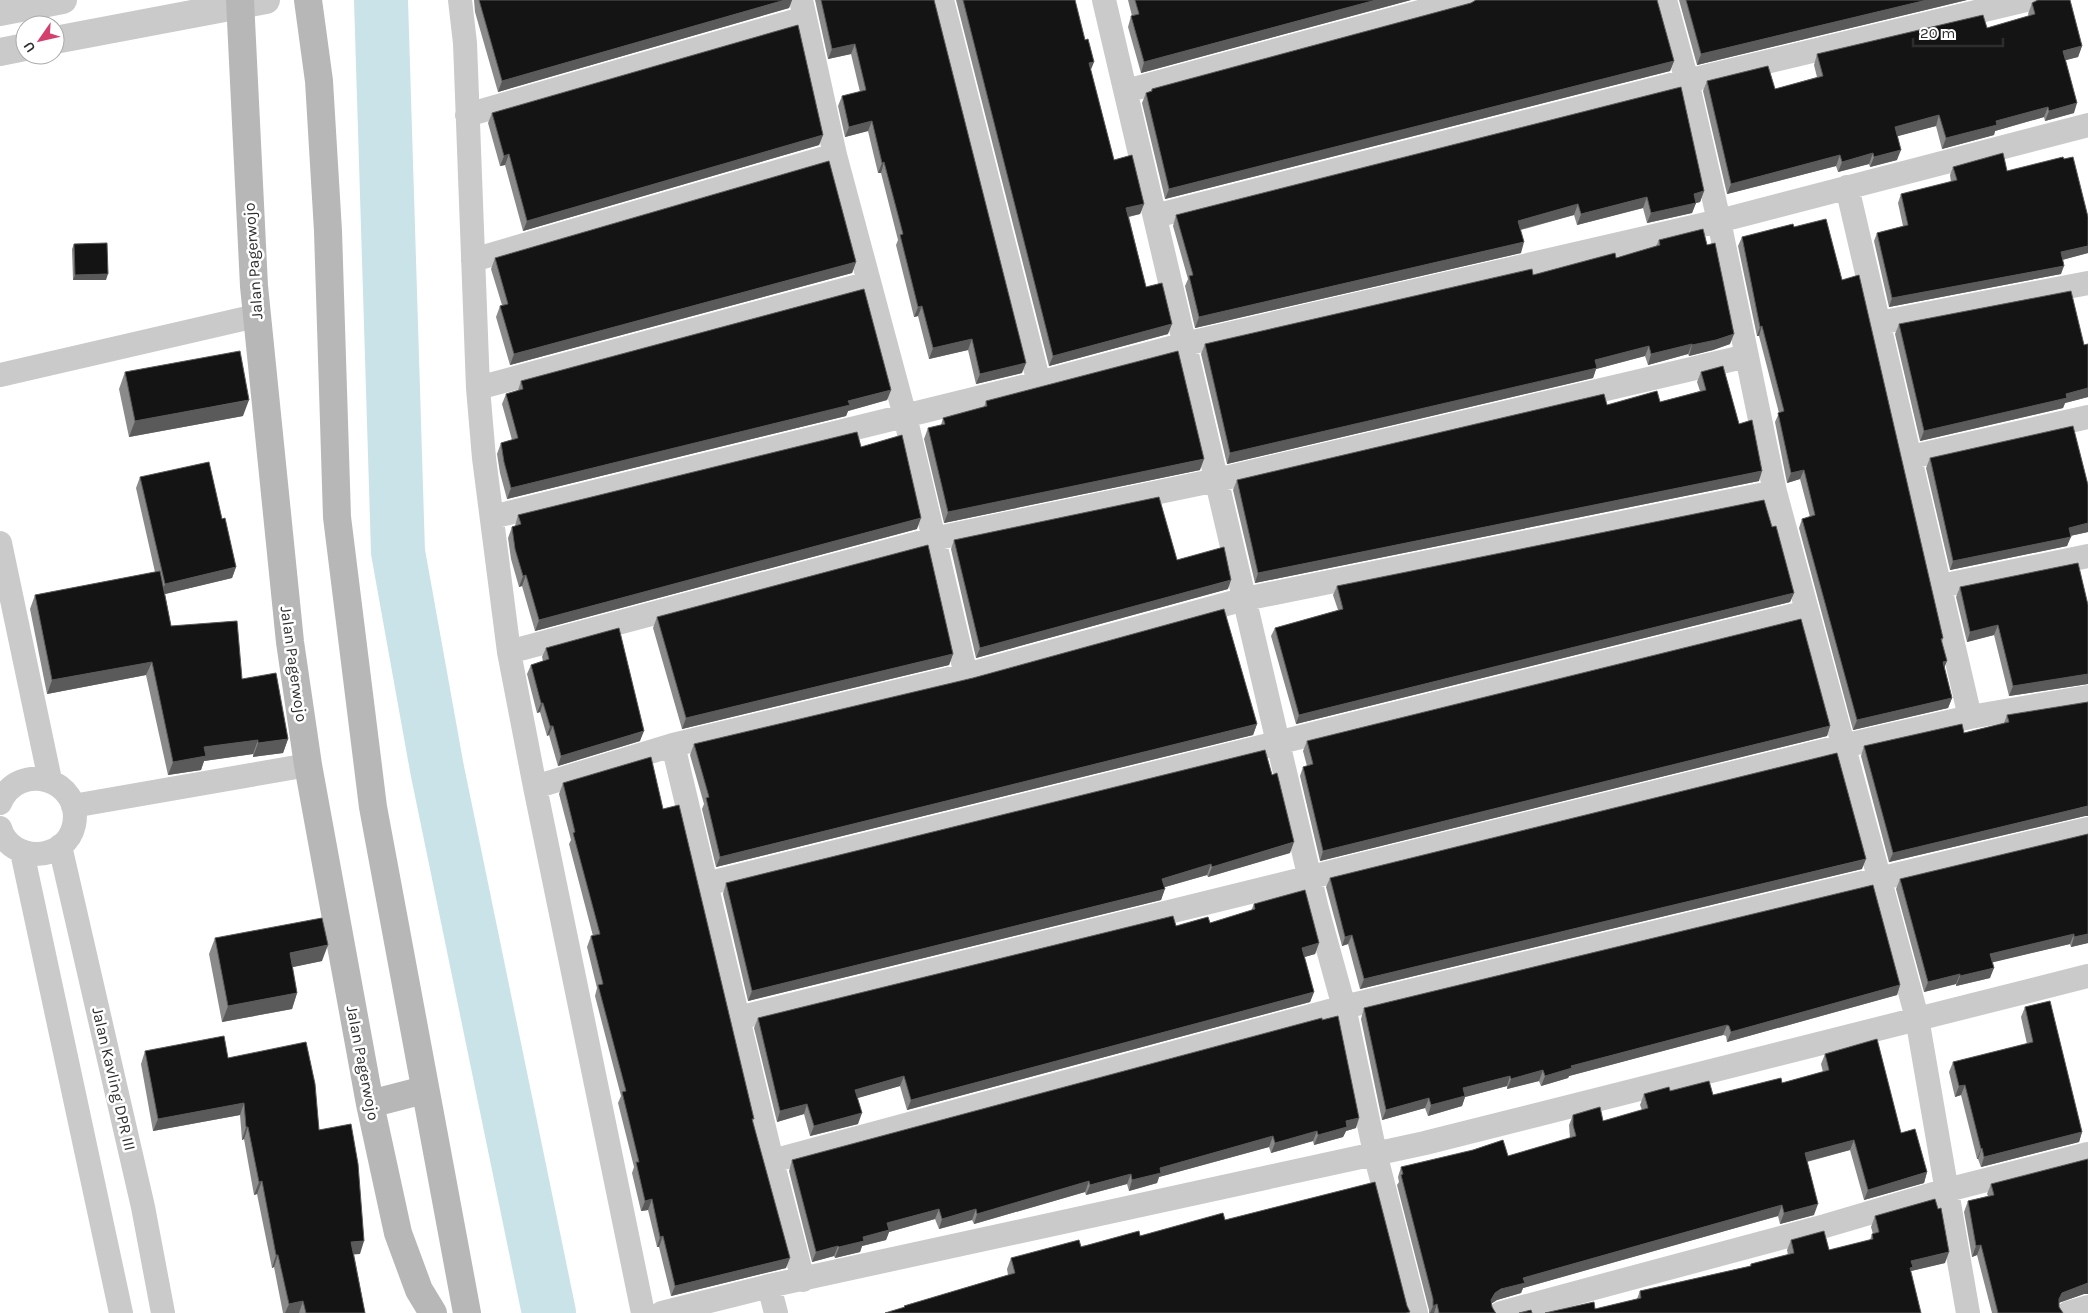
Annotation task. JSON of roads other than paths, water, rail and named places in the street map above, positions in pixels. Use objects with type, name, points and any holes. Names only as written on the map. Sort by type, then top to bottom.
[{"type":"main road","points":[[308,0],[319,81],[327,221],[337,517],[373,807],[424,1090],[467,1313]]},
{"type":"main road","name":"Jalan Pagerwojo","points":[[248,1],[256,316],[290,642],[308,765],[370,1104],[398,1233],[428,1309]]},
{"type":"main road","points":[[370,1104],[424,1090]]},
{"type":"street","points":[[0,12],[63,0]]},
{"type":"street","points":[[460,0],[465,43],[478,388],[509,652],[535,787],[644,1313]]},
{"type":"street","points":[[942,0],[1039,383]]},
{"type":"street","points":[[1104,0],[1310,876],[1344,1007],[1375,1153],[1416,1313]]},
{"type":"street","points":[[1126,91],[1464,0]]},
{"type":"street","points":[[1665,0],[1687,81],[1775,492],[1917,1018],[1968,1313]]},
{"type":"street","points":[[1155,216],[1687,81],[2026,0]]},
{"type":"street","points":[[65,38],[248,1]]},
{"type":"street","points":[[468,115],[803,9],[835,155],[905,416],[966,675]]},
{"type":"street","points":[[0,52],[15,49]]},
{"type":"street","points":[[492,516],[1039,383],[1185,344],[1718,221],[2088,125]]},
{"type":"street","points":[[473,260],[835,155]]},
{"type":"street","points":[[1847,187],[1970,717]]},
{"type":"street","points":[[478,388],[869,282]]},
{"type":"street","points":[[1879,323],[2088,283]]},
{"type":"street","points":[[0,376],[256,316]]},
{"type":"street","points":[[509,652],[933,539],[1217,480],[1747,356]]},
{"type":"street","points":[[1911,457],[2088,417]]},
{"type":"street","points":[[535,787],[673,745],[966,675],[1245,599],[1775,492]]},
{"type":"street","points":[[0,543],[50,780]]},
{"type":"street","points":[[1941,586],[2088,556]]},
{"type":"street","points":[[706,884],[1278,741],[1807,612]]},
{"type":"street","points":[[738,1018],[1843,746],[1970,717],[2088,697]]},
{"type":"street","points":[[673,745],[772,1161],[803,1280]]},
{"type":"street","points":[[73,806],[308,765]]},
{"type":"street","points":[[0,828],[2,835],[11,846],[22,852],[36,855],[49,853],[60,846],[69,836],[74,824],[73,806],[65,790],[50,780],[37,778],[24,780],[1,793]]},
{"type":"street","points":[[772,1161],[1344,1007],[2088,829]]},
{"type":"street","name":"Jalan Kavling DPR III","points":[[60,846],[143,1207],[163,1313]]},
{"type":"street","points":[[22,852],[121,1313]]},
{"type":"street","points":[[662,1313],[769,1286],[1425,1143],[2088,976]]},
{"type":"street","points":[[1501,1313],[1825,1226],[1946,1190],[2088,1154]]},
{"type":"street","points":[[769,1286],[776,1313]]},
{"type":"street","points":[[2068,1313],[2088,1307]]},
{"type":"waterway","points":[[381,0],[398,552],[437,769],[549,1313]]}]
